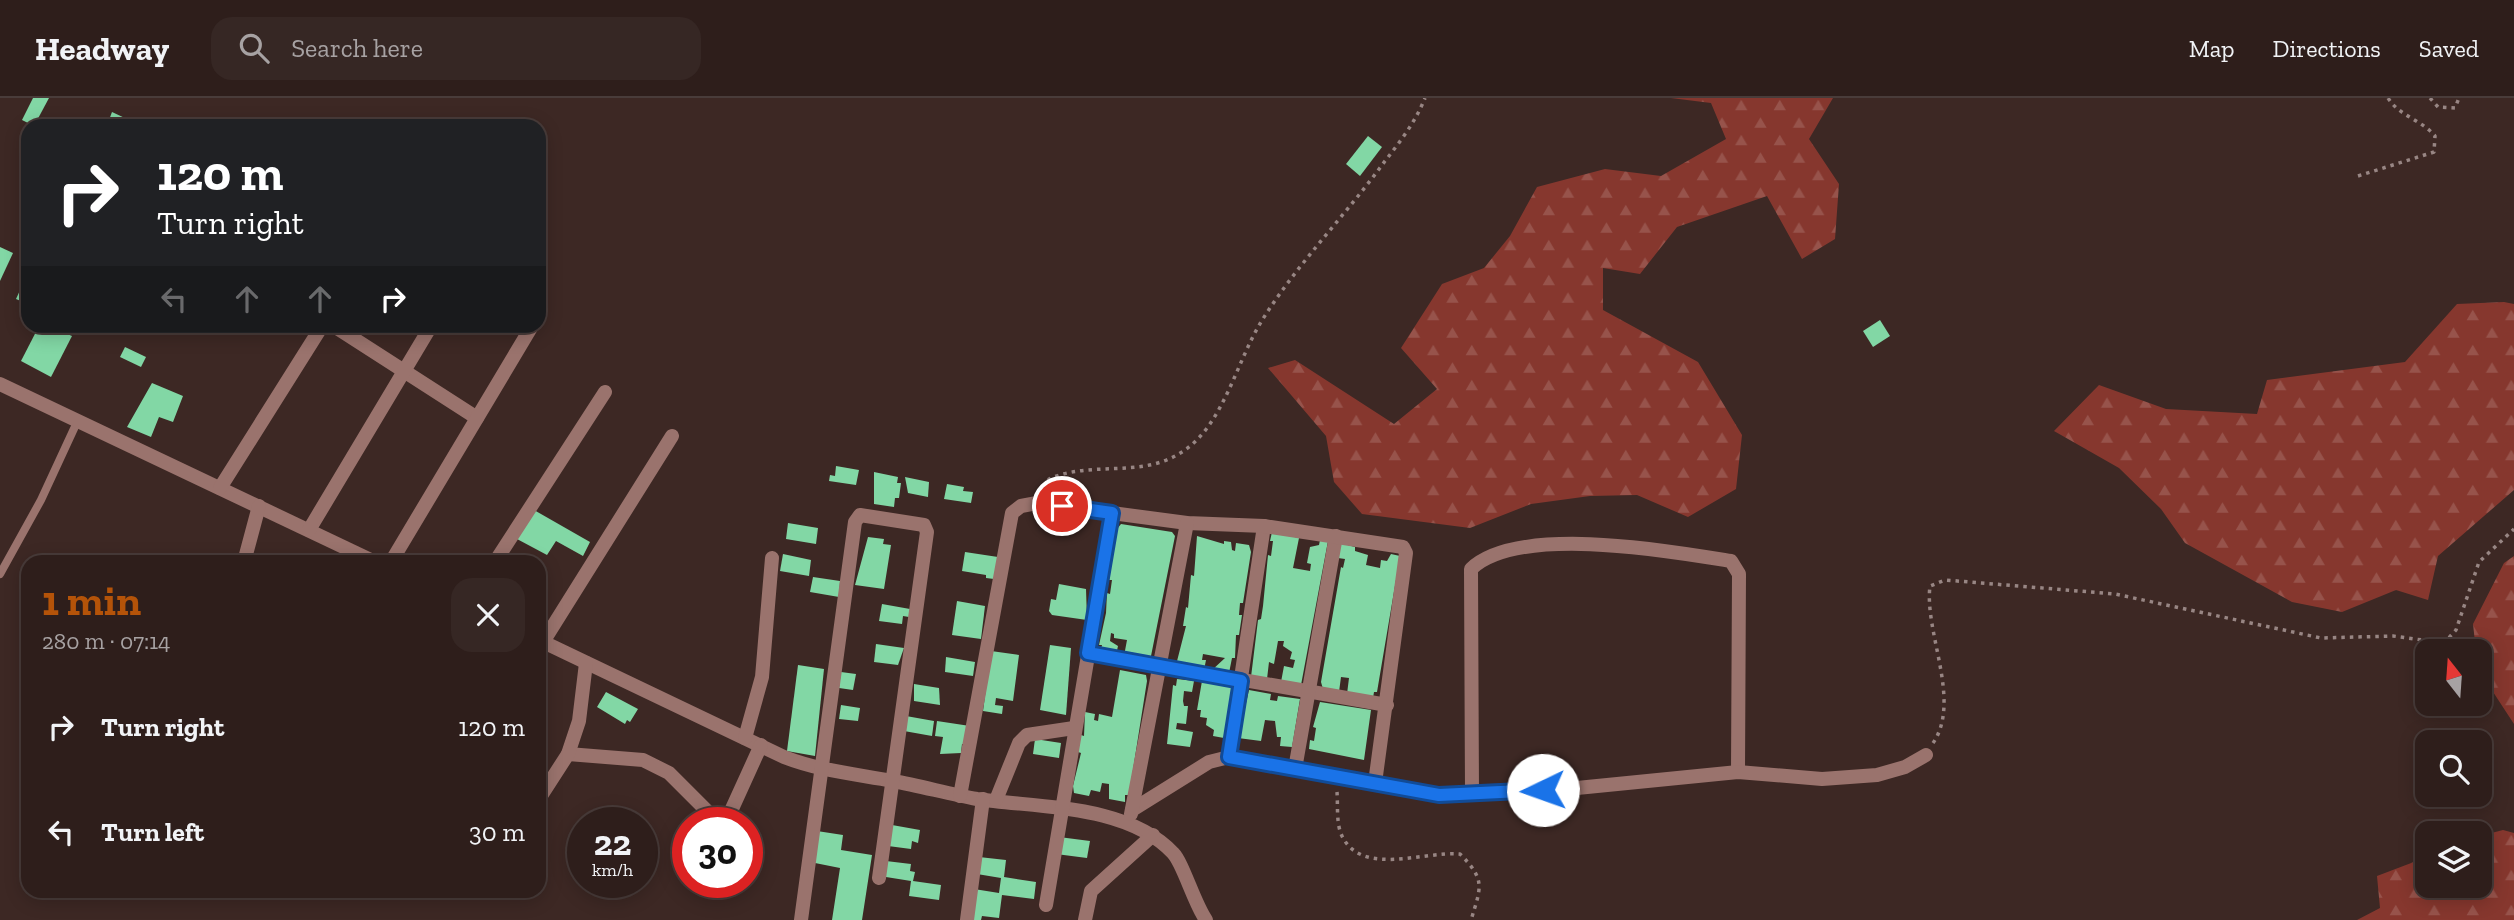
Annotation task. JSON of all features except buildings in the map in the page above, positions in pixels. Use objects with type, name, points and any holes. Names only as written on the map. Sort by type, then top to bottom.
[{"type":"street","points":[[220,488],[318,333]]},
{"type":"street","points":[[346,333],[477,418]]},
{"type":"street","points":[[309,530],[427,333]]},
{"type":"street","points":[[395,555],[529,333]]},
{"type":"street","points":[[0,384],[361,555]]},
{"type":"street","points":[[500,555],[605,392]]},
{"type":"street","points":[[546,633],[672,436]]},
{"type":"street","points":[[960,796],[1012,513],[1021,506],[1037,502],[1187,523],[1264,526],[1402,547],[1406,553],[1375,783]]},
{"type":"street","points":[[246,555],[259,506]]},
{"type":"street","points":[[1046,905],[1112,513]]},
{"type":"street","points":[[801,920],[819,770],[855,522],[860,515],[923,526],[927,533],[894,781],[878,878]]},
{"type":"street","points":[[1129,825],[1162,666],[1187,523]]},
{"type":"street","points":[[1229,757],[1264,526]]},
{"type":"street","points":[[1295,769],[1336,536]]},
{"type":"street","points":[[1472,793],[1471,569],[1479,561],[1518,546],[1650,547],[1731,561],[1735,565],[1739,574],[1738,772]]},
{"type":"street","points":[[745,738],[762,677],[772,558]]},
{"type":"street","points":[[546,643],[819,770],[894,781],[960,796],[1061,806],[1129,825],[1153,835],[1176,856],[1186,884],[1206,920]]},
{"type":"street","points":[[1088,653],[1387,705]]},
{"type":"street","points":[[546,788],[568,754],[579,721],[586,663]]},
{"type":"street","points":[[967,920],[990,800],[1018,743],[1027,735],[1074,728]]},
{"type":"street","points":[[733,807],[761,745]]},
{"type":"street","points":[[568,754],[643,760],[669,774],[703,807]]},
{"type":"street","points":[[1132,810],[1209,762],[1229,757],[1439,795],[1567,789],[1738,772],[1822,779],[1877,775],[1905,767],[1926,755]]},
{"type":"street","points":[[1085,920],[1091,891],[1153,835]]},
{"type":"lane","points":[[0,574],[41,499],[78,421]]},
{"type":"path","points":[[1037,502],[1049,479],[1066,472],[1150,467],[1169,461],[1204,435],[1219,411],[1239,361],[1263,319],[1401,141],[1425,98]]},
{"type":"path","points":[[2358,176],[2434,152],[2435,136],[2428,127],[2394,108],[2388,98]]},
{"type":"path","points":[[2430,98],[2438,107],[2455,108],[2459,98]]},
{"type":"path","points":[[1926,755],[1939,735],[1943,711],[1941,668],[1928,599],[1930,586],[1945,580],[2115,594],[2321,638],[2393,636],[2444,643],[2456,630],[2479,562],[2514,529]]},
{"type":"path","points":[[1335,776],[1342,837],[1360,857],[1385,860],[1437,852],[1460,854],[1476,870],[1481,888],[1471,920]]},
{"type":"green space","points":[[1671,98],[1833,98],[1809,139],[1839,184],[1835,239],[1802,259],[1767,196],[1677,227],[1640,274],[1603,268],[1603,310],[1698,362],[1742,435],[1736,489],[1688,517],[1637,495],[1590,496],[1531,504],[1470,528],[1362,514],[1334,482],[1326,436],[1268,368],[1295,360],[1394,424],[1437,389],[1401,348],[1442,284],[1484,268],[1510,236],[1537,187],[1605,169],[1661,176],[1726,139],[1711,103]]},
{"type":"green space","points":[[2457,304],[2514,304],[2514,490],[2438,556],[2428,600],[2396,590],[2342,612],[2292,602],[2185,543],[2161,509],[2119,468],[2054,431],[2099,385],[2166,409],[2257,414],[2267,380],[2405,362]]},
{"type":"green space","points":[[2514,556],[2514,724],[2492,690],[2492,639],[2475,639],[2473,624],[2504,563]]},
{"type":"green space","points":[[2503,830],[2514,833],[2514,920],[2357,920],[2380,908],[2377,876],[2415,862],[2415,898],[2492,898],[2492,833]]},
{"type":"route","points":[[1062,506],[1112,513],[1088,653],[1241,681],[1229,757],[1439,795],[1543,790]]}]
